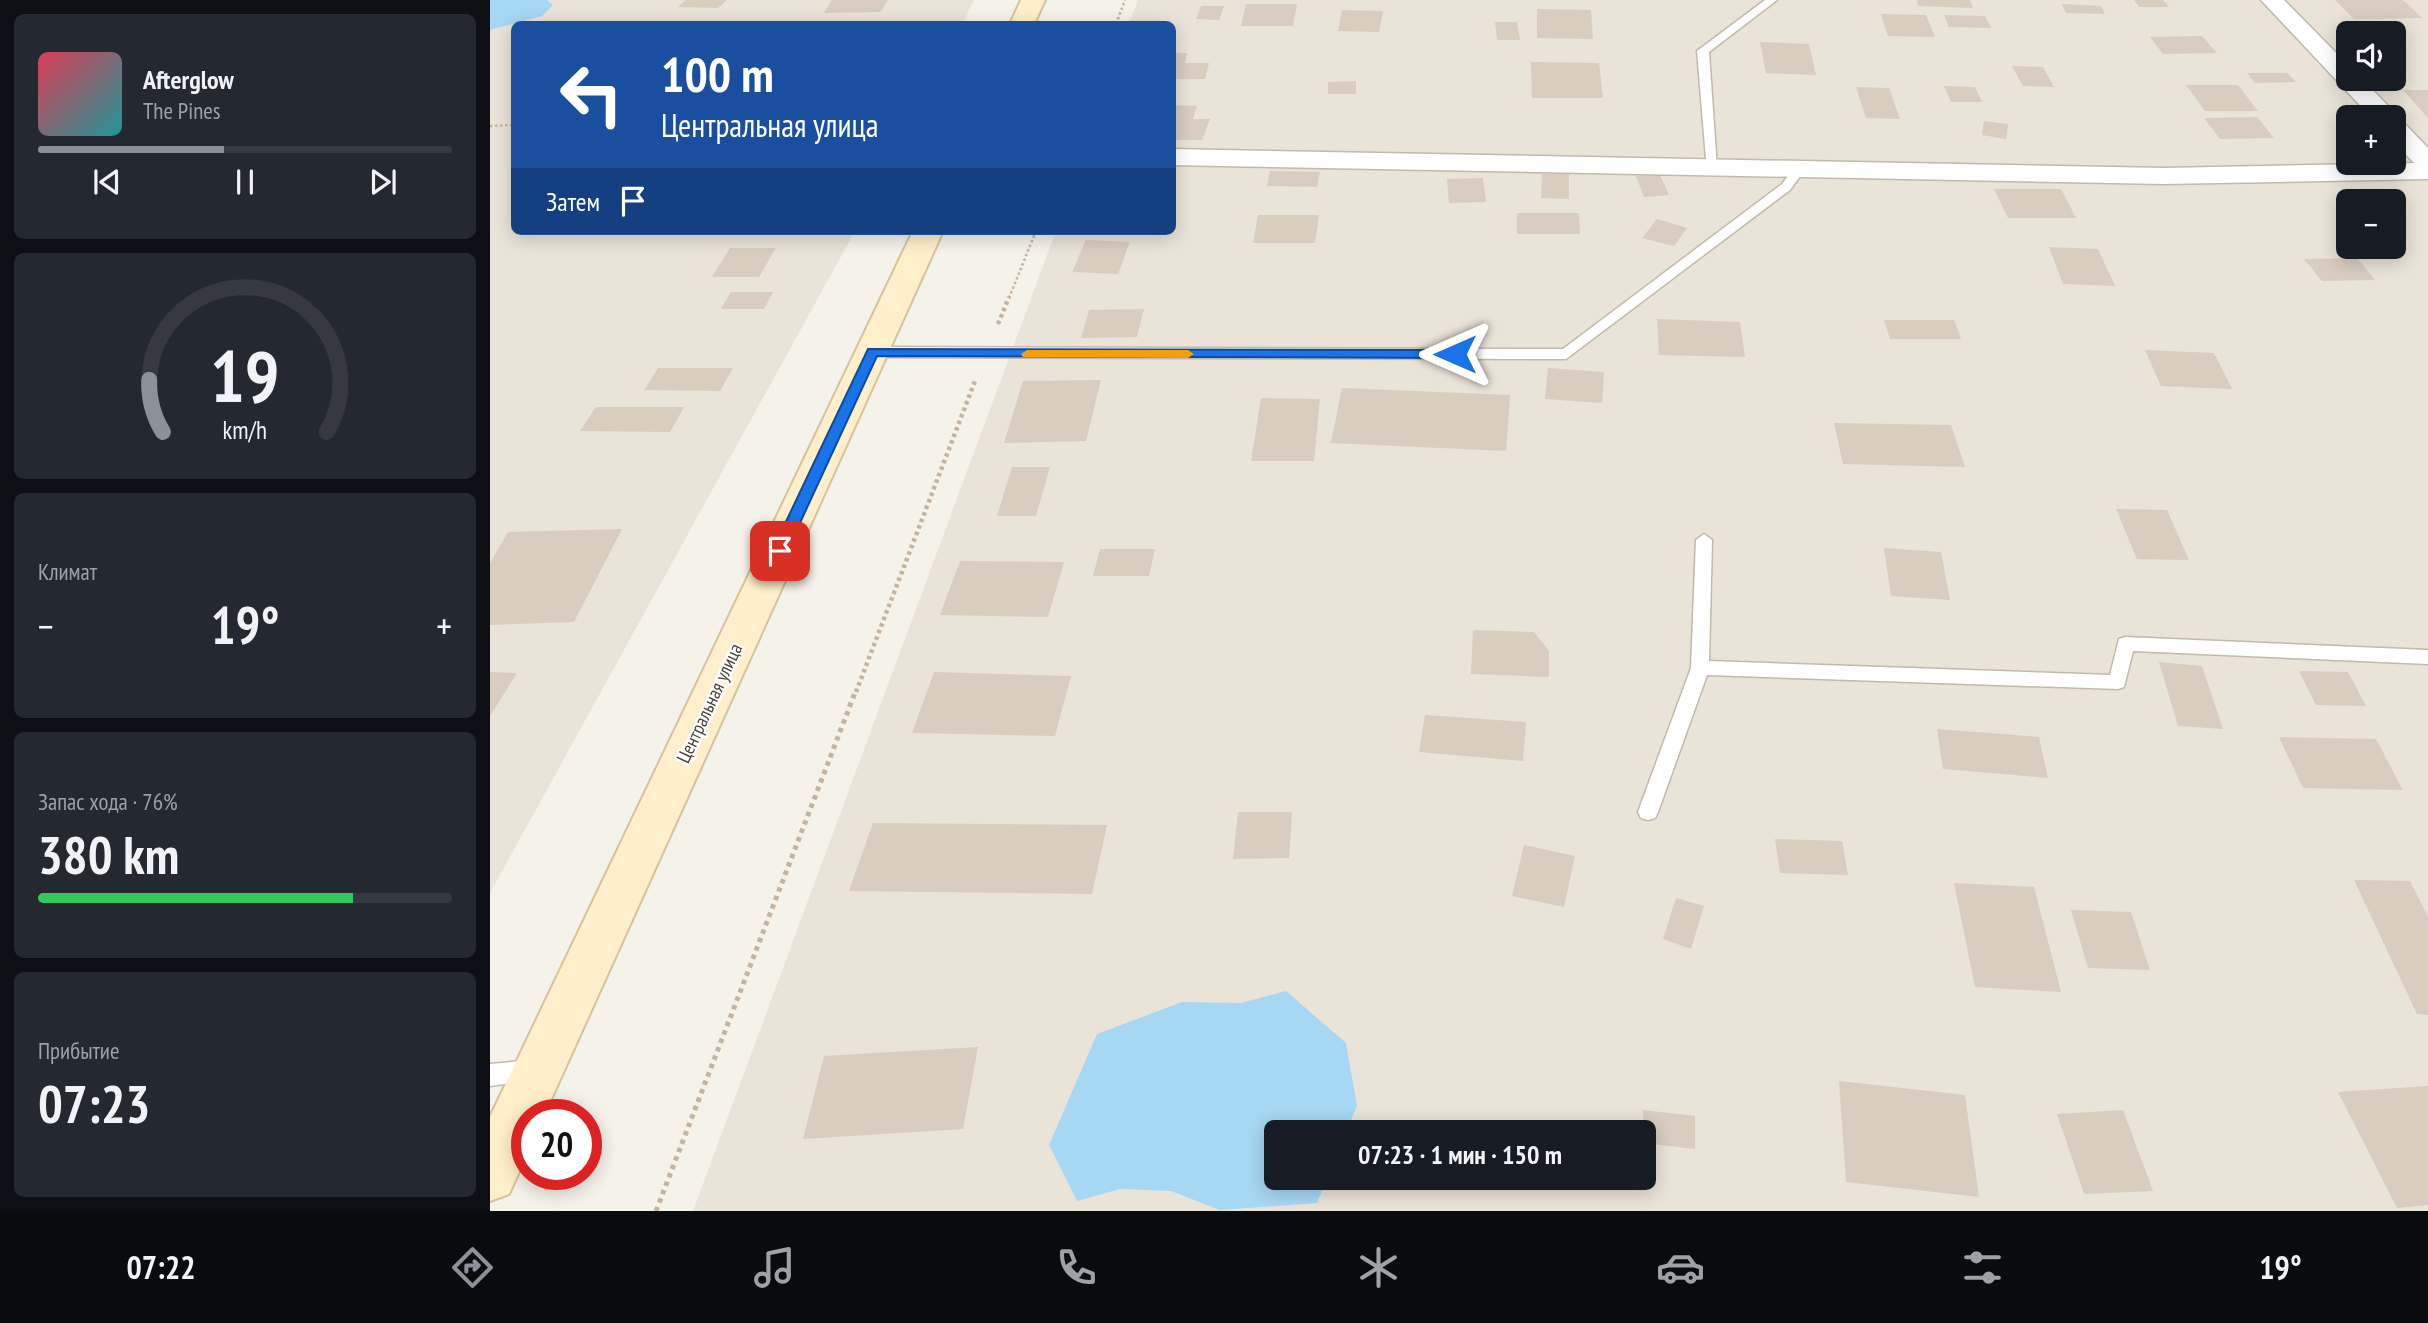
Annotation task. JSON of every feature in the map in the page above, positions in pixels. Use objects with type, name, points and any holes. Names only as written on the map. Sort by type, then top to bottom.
[{"type":"main road","points":[[1023,21],[1033,0]]},
{"type":"main road","name":"Центральная улица","points":[[490,1175],[926,235]]},
{"type":"street","points":[[2272,0],[2373,105]]},
{"type":"street","points":[[2406,140],[2428,163]]},
{"type":"street","points":[[1176,157],[2164,176],[2428,171]]},
{"type":"lane","points":[[1711,168],[1703,51],[1772,0]]},
{"type":"lane","points":[[872,352],[1566,354],[1786,187],[1798,171]]},
{"type":"lane","points":[[1648,812],[1700,668],[1704,540]]},
{"type":"lane","points":[[1700,668],[2118,682],[2125,644],[2428,657]]},
{"type":"lane","points":[[490,1074],[537,1071]]},
{"type":"path","points":[[1117,21],[1125,0]]},
{"type":"path","points":[[490,126],[511,125]]},
{"type":"path","points":[[656,1211],[985,354],[1034,235]]},
{"type":"shaded area","points":[[490,0],[974,0],[964,21],[511,21],[511,235],[853,235],[490,893]]},
{"type":"shaded area","points":[[1138,0],[2428,0],[2428,1211],[693,1211],[1055,235],[1176,235],[1176,21],[1130,21]]},
{"type":"water","points":[[490,0],[547,0],[553,5],[542,16],[511,21],[511,24],[490,30]]},
{"type":"water","points":[[1286,991],[1346,1043],[1357,1106],[1351,1120],[1264,1120],[1264,1190],[1322,1190],[1317,1203],[1220,1210],[1171,1191],[1120,1189],[1077,1201],[1049,1145],[1097,1034],[1182,1002],[1241,1003]]},
{"type":"building","points":[[686,0],[727,0],[718,8],[678,7]]},
{"type":"building","points":[[832,0],[888,0],[881,12],[824,13]]},
{"type":"building","points":[[1917,0],[1970,0],[1973,8],[1918,6]]},
{"type":"building","points":[[2134,0],[2163,0],[2169,7],[2139,7]]},
{"type":"building","points":[[2335,0],[2403,0],[2422,18],[2354,19]]},
{"type":"building","points":[[1246,4],[1297,4],[1293,26],[1241,26]]},
{"type":"building","points":[[2062,4],[2101,6],[2105,14],[2066,13]]},
{"type":"building","points":[[1201,6],[1224,6],[1219,20],[1196,19]]},
{"type":"building","points":[[1537,9],[1591,10],[1593,39],[1537,38]]},
{"type":"building","points":[[1342,10],[1383,11],[1379,32],[1338,31]]},
{"type":"building","points":[[1881,14],[1926,15],[1935,37],[1888,36]]},
{"type":"building","points":[[1944,15],[1985,16],[1991,28],[1949,27]]},
{"type":"building","points":[[1495,22],[1517,22],[1520,40],[1497,40]]},
{"type":"building","points":[[2202,36],[2217,53],[2163,54],[2150,37]]},
{"type":"building","points":[[1760,42],[1809,44],[1816,75],[1766,73]]},
{"type":"building","points":[[1176,53],[1187,53],[1185,63],[1209,63],[1205,79],[1176,79]]},
{"type":"building","points":[[1531,62],[1599,63],[1603,98],[1532,98]]},
{"type":"building","points":[[2012,66],[2043,67],[2054,87],[2023,86]]},
{"type":"building","points":[[2247,73],[2287,73],[2296,82],[2255,83]]},
{"type":"building","points":[[1356,81],[1356,94],[1328,94],[1328,82]]},
{"type":"building","points":[[2186,85],[2238,85],[2258,111],[2205,111]]},
{"type":"building","points":[[1944,86],[1975,87],[1982,102],[1951,102]]},
{"type":"building","points":[[1856,87],[1889,88],[1900,119],[1866,118]]},
{"type":"building","points":[[2428,90],[2428,118],[2404,91]]},
{"type":"building","points":[[1176,105],[1197,106],[1193,119],[1210,119],[1202,140],[1176,140]]},
{"type":"building","points":[[2257,117],[2274,138],[2220,139],[2204,118]]},
{"type":"building","points":[[1984,121],[2008,124],[2006,139],[1982,135]]},
{"type":"building","points":[[1270,171],[1320,172],[1317,187],[1267,186]]},
{"type":"building","points":[[1542,174],[1569,174],[1569,199],[1541,198]]},
{"type":"building","points":[[1660,175],[1669,195],[1644,197],[1636,176]]},
{"type":"building","points":[[1483,178],[1486,202],[1449,203],[1447,179]]},
{"type":"building","points":[[1994,189],[2061,189],[2076,218],[2008,218]]},
{"type":"building","points":[[1517,213],[1579,213],[1580,234],[1517,234]]},
{"type":"building","points":[[1258,215],[1319,215],[1315,243],[1253,243]]},
{"type":"building","points":[[1657,219],[1687,228],[1674,246],[1642,238]]},
{"type":"building","points":[[1086,240],[1130,242],[1118,274],[1072,272]]},
{"type":"building","points":[[2049,247],[2098,249],[2115,286],[2063,284]]},
{"type":"building","points":[[730,248],[776,248],[759,277],[712,277]]},
{"type":"building","points":[[2304,259],[2358,259],[2375,280],[2322,281]]},
{"type":"building","points":[[731,292],[773,292],[764,309],[721,309]]},
{"type":"building","points":[[1144,309],[1137,337],[1081,338],[1089,310]]},
{"type":"building","points":[[1657,319],[1740,322],[1745,357],[1659,355]]},
{"type":"building","points":[[1884,320],[1954,320],[1961,339],[1890,339]]},
{"type":"building","points":[[2145,350],[2214,353],[2232,389],[2161,386]]},
{"type":"building","points":[[658,368],[733,368],[720,391],[644,390]]},
{"type":"building","points":[[1548,368],[1604,372],[1602,403],[1545,399]]},
{"type":"building","points":[[1101,380],[1086,441],[1004,443],[1023,381]]},
{"type":"building","points":[[1342,388],[1510,395],[1506,451],[1331,443]]},
{"type":"building","points":[[1261,398],[1320,399],[1314,461],[1251,461]]},
{"type":"building","points":[[596,407],[684,407],[670,432],[580,431]]},
{"type":"building","points":[[1834,423],[1951,425],[1965,467],[1843,464]]},
{"type":"building","points":[[1012,467],[1050,467],[1036,516],[997,516]]},
{"type":"building","points":[[2116,509],[2167,510],[2189,560],[2137,559]]},
{"type":"building","points":[[622,529],[574,622],[490,625],[490,563],[508,532]]},
{"type":"building","points":[[1884,548],[1941,552],[1950,600],[1891,596]]},
{"type":"building","points":[[1100,549],[1155,549],[1149,576],[1093,576]]},
{"type":"building","points":[[960,561],[1064,562],[1048,617],[940,615]]},
{"type":"building","points":[[1473,630],[1534,632],[1549,651],[1549,677],[1471,674]]},
{"type":"building","points":[[2159,662],[2202,666],[2223,729],[2178,726]]},
{"type":"building","points":[[2299,671],[2348,672],[2366,706],[2316,705]]},
{"type":"building","points":[[490,672],[517,673],[490,716]]},
{"type":"building","points":[[934,672],[1071,676],[1055,736],[912,733]]},
{"type":"building","points":[[1425,715],[1526,722],[1523,761],[1419,752]]},
{"type":"building","points":[[1937,729],[2039,737],[2048,778],[1943,769]]},
{"type":"building","points":[[2279,737],[2376,739],[2403,790],[2303,788]]},
{"type":"building","points":[[1238,812],[1292,812],[1289,858],[1233,859]]},
{"type":"building","points":[[873,823],[1107,825],[1092,894],[849,891]]},
{"type":"building","points":[[1775,839],[1842,841],[1848,875],[1780,873]]},
{"type":"building","points":[[1524,845],[1575,856],[1564,907],[1512,896]]},
{"type":"building","points":[[2354,880],[2410,881],[2428,917],[2428,1015],[2417,1014]]},
{"type":"building","points":[[1954,883],[2034,887],[2061,992],[1975,987]]},
{"type":"building","points":[[1676,898],[1704,906],[1691,949],[1663,939]]},
{"type":"building","points":[[2071,910],[2131,912],[2150,970],[2088,968]]},
{"type":"building","points":[[978,1047],[963,1129],[803,1139],[824,1056]]},
{"type":"building","points":[[1839,1081],[1965,1095],[1979,1197],[1846,1182]]},
{"type":"building","points":[[2428,1086],[2428,1205],[2397,1208],[2338,1092]]},
{"type":"building","points":[[1643,1110],[1695,1116],[1695,1149],[1656,1144],[1656,1120],[1643,1120]]},
{"type":"building","points":[[2123,1110],[2153,1191],[2084,1194],[2057,1114]]},
{"type":"slow traffic","points":[[1027,354],[1188,354]]},
{"type":"route","points":[[780,551],[872,352],[1455,354]]}]
